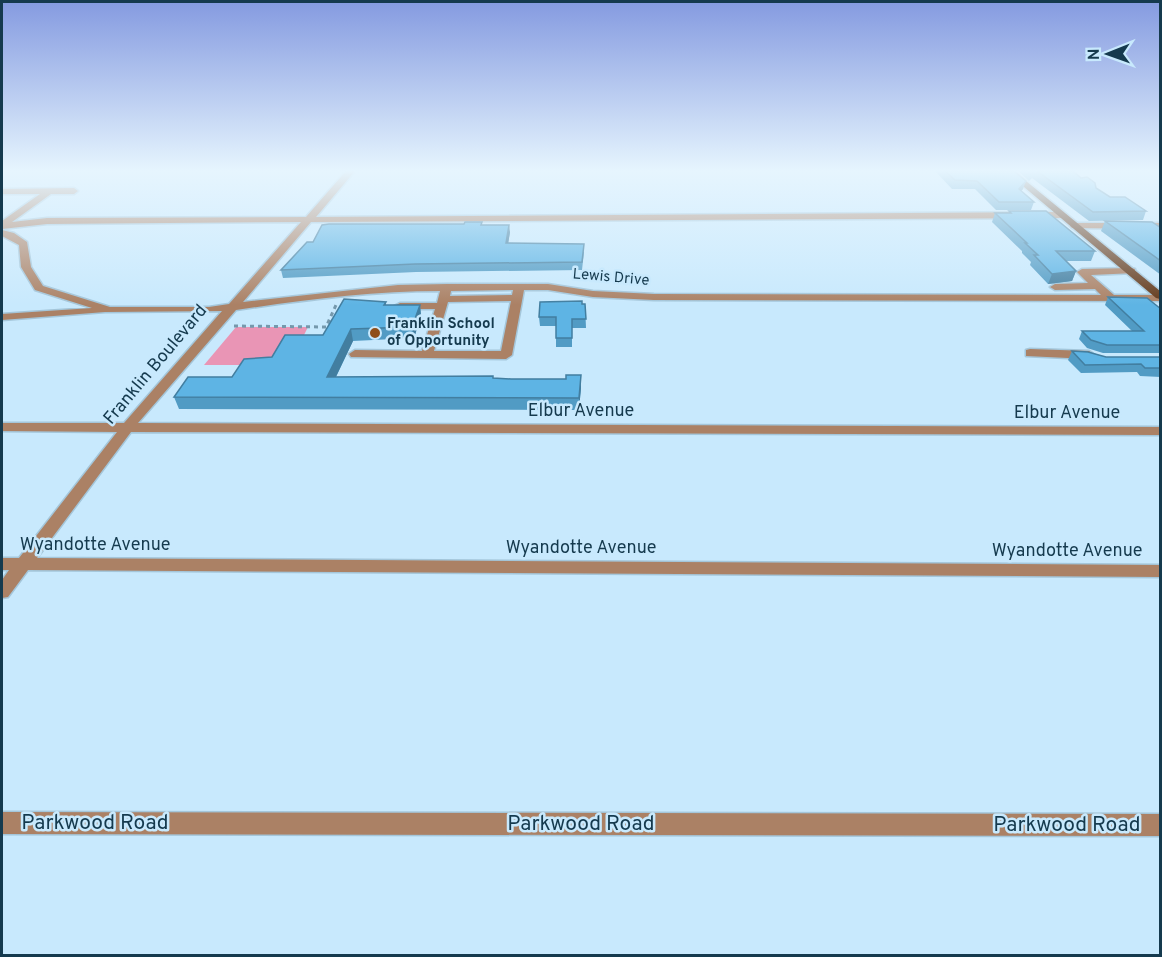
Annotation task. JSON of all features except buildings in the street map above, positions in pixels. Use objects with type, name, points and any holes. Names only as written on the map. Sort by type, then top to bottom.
[{"type":"main road","points":[[1063,216],[1161,297]]},
{"type":"street","points":[[2,226],[16,216]]},
{"type":"street","name":"Franklin Boulevard","points":[[2,592],[127,428],[312,216]]},
{"type":"street","points":[[2,226],[32,223],[309,219],[938,216]]},
{"type":"street","points":[[6,234],[32,223]]},
{"type":"street","points":[[1075,226],[1161,226]]},
{"type":"street","points":[[6,234],[24,244],[26,267],[39,288],[109,310]]},
{"type":"street","points":[[1111,298],[1082,272],[1131,271]]},
{"type":"street","points":[[1055,286],[1098,286]]},
{"type":"street","name":"Lewis Drive","points":[[444,297],[518,293],[548,287],[593,294],[654,297],[1161,297]]},
{"type":"street","points":[[2,317],[109,310],[188,311],[398,288],[444,297]]},
{"type":"street","points":[[355,354],[506,356],[518,293]]},
{"type":"street","points":[[37,315],[64,296]]},
{"type":"street","points":[[400,306],[444,297]]},
{"type":"street","points":[[427,355],[444,297]]},
{"type":"street","points":[[1030,353],[1086,354],[1102,359]]},
{"type":"street","name":"Elbur Avenue","points":[[2,427],[1161,431]]},
{"type":"street","name":"Wyandotte Avenue","points":[[2,564],[1161,571]]},
{"type":"street","name":"Parkwood Road","points":[[2,823],[1161,825]]},
{"type":"path","points":[[233,326],[326,327],[339,299]]},
{"type":"path","points":[[334,310],[345,310]]},
{"type":"shaded area","points":[[236,327],[308,327],[299,345],[276,365],[204,365]]},
{"type":"place","name":"Franklin School of Opportunity","points":[[375,333]]}]
